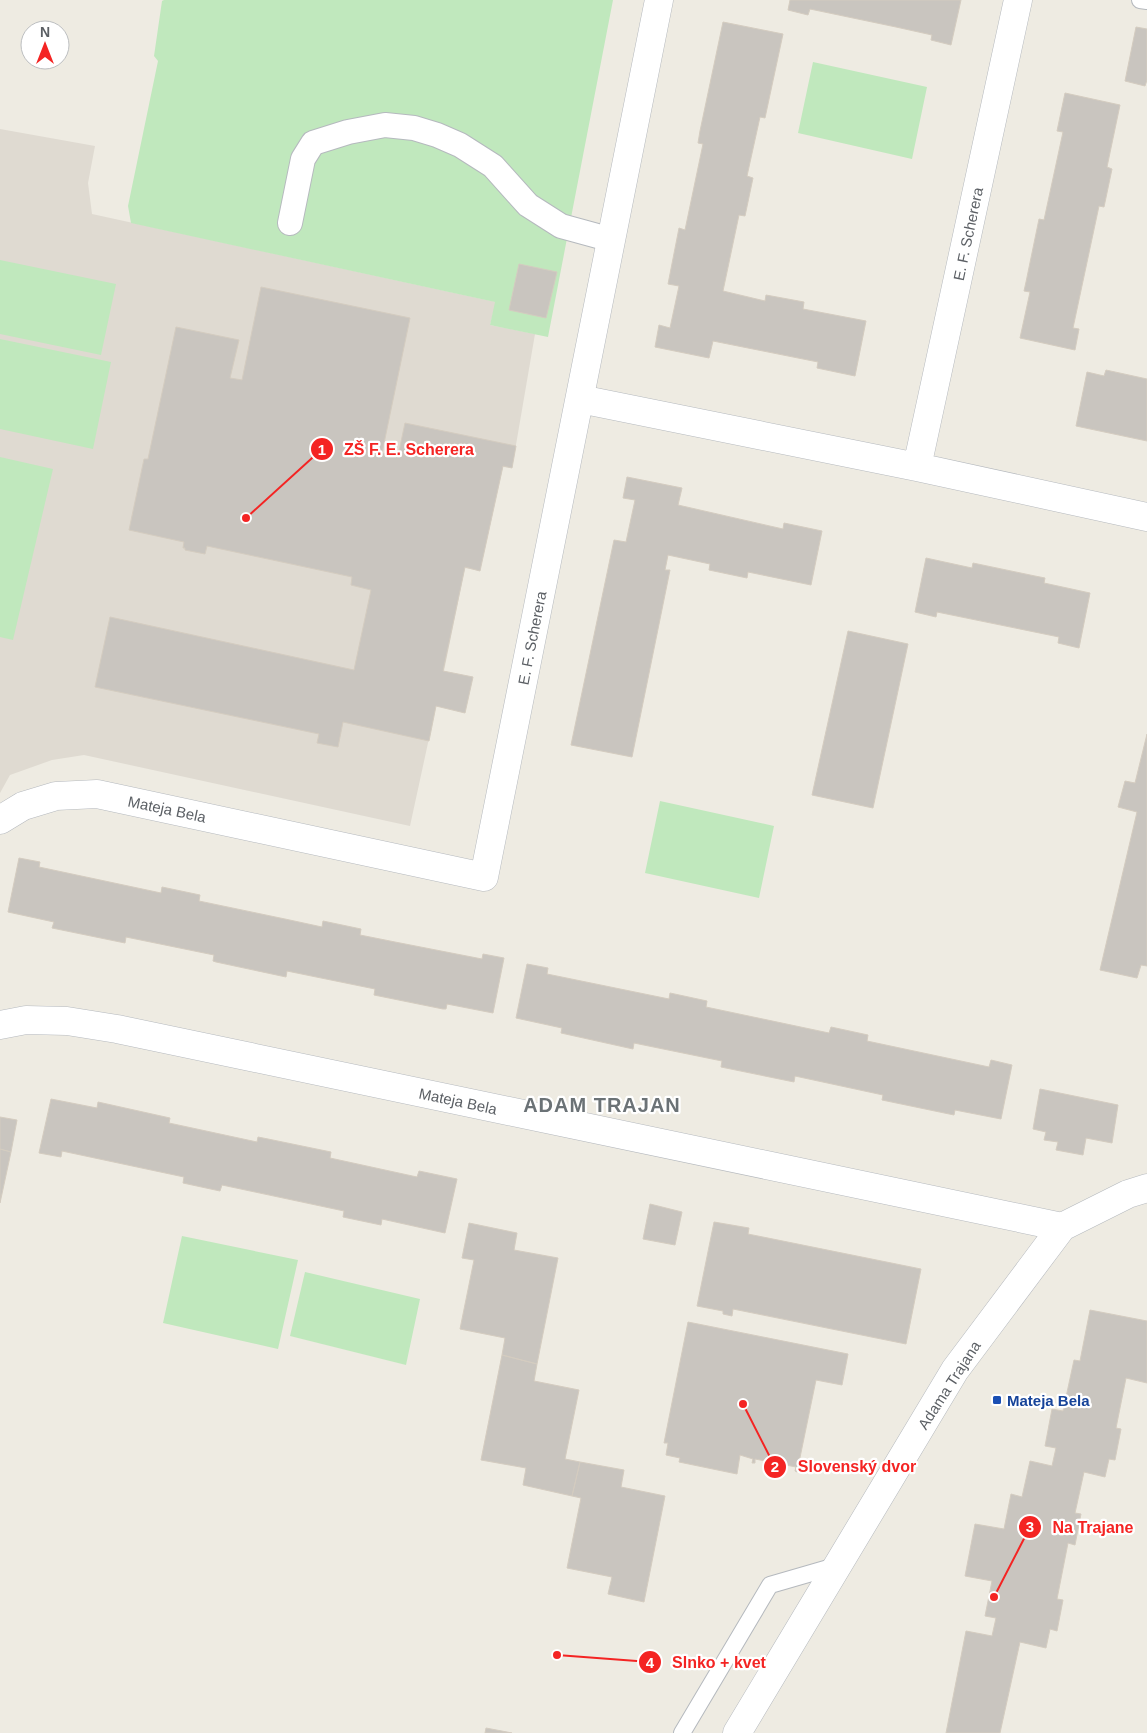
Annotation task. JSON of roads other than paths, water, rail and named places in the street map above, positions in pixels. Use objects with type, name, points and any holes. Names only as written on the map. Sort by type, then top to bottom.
[{"type":"street","name":"E. F. Scherera","points":[[484,877],[659,0]]},
{"type":"street","name":"E. F. Scherera","points":[[917,467],[1018,0]]},
{"type":"street","points":[[290,223],[303,159],[314,143],[348,132],[385,125],[414,128],[460,145],[493,166],[528,205],[561,226],[612,240]]},
{"type":"street","points":[[580,399],[917,467],[1147,517]]},
{"type":"street","name":"Mateja Bela","points":[[0,820],[23,806],[56,796],[96,794],[484,877]]},
{"type":"street","name":"Mateja Bela","points":[[0,1025],[26,1020],[67,1021],[117,1029],[1062,1227]]},
{"type":"street","name":"Adama Trajana","points":[[737,1733],[955,1370],[1062,1227],[1128,1194],[1147,1188]]},
{"type":"lane","points":[[1140,0],[1147,2]]},
{"type":"lane","points":[[682,1733],[770,1585],[839,1565]]},
{"type":"place","name":"ZŠ F. E. Scherera","points":[[246,518]]},
{"type":"place","name":"Mateja Bela","points":[[997,1400]]},
{"type":"place","name":"Slovenský dvor","points":[[743,1404]]},
{"type":"place","name":"Na Trajane","points":[[994,1597]]},
{"type":"place","name":"Slnko + kvet","points":[[557,1655]]},
{"type":"district","name":"ADAM TRAJAN","points":[[602,1105]]}]
